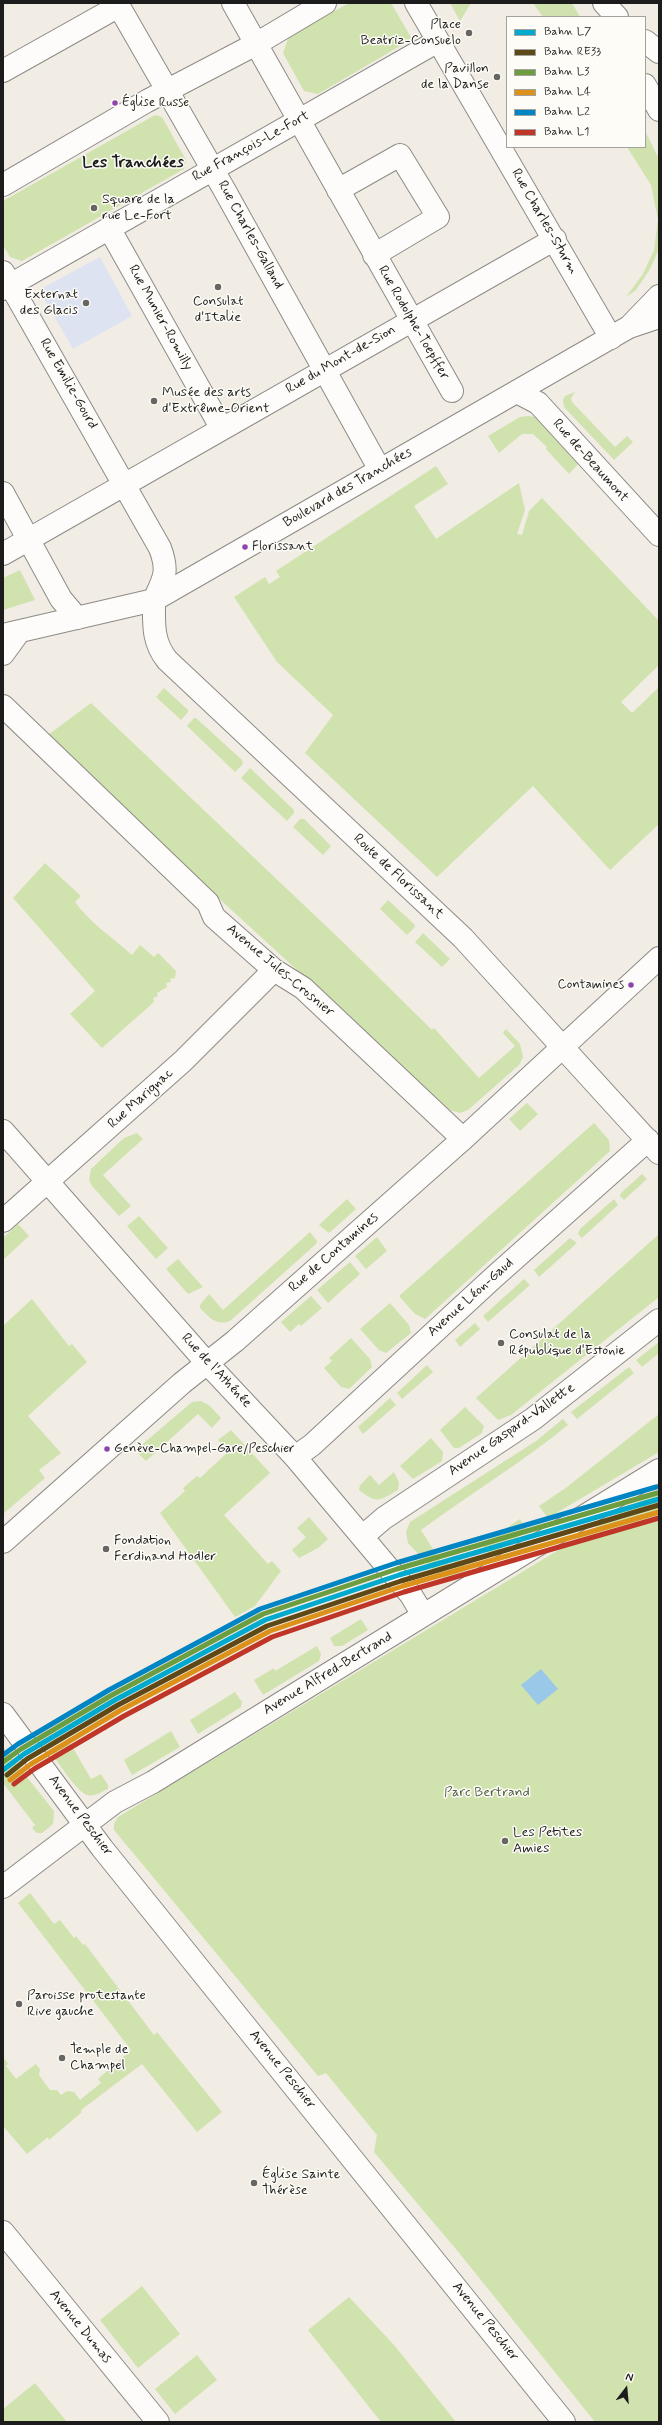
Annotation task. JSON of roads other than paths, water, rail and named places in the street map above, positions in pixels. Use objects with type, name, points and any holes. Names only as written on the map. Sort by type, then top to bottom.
[{"type":"street","name":"Rue Rodolphe-Toepffer","points":[[233,3],[452,391]]},
{"type":"street","points":[[3,185],[167,90],[256,44],[325,3]]},
{"type":"street","name":"Rue Charles-Sturm","points":[[416,3],[555,239],[611,338]]},
{"type":"street","points":[[603,3],[609,16]]},
{"type":"street","points":[[603,3],[616,16]]},
{"type":"street","points":[[3,71],[118,4]]},
{"type":"street","name":"Rue Charles-Galland","points":[[118,4],[213,168],[380,470]]},
{"type":"street","name":"Rue François-Le-Fort","points":[[5,282],[109,228],[438,41]]},
{"type":"street","points":[[646,42],[659,52]]},
{"type":"street","points":[[646,87],[659,110]]},
{"type":"street","name":"Rue Rodolphe-Toepffer","points":[[338,190],[400,155],[438,217],[374,255]]},
{"type":"street","name":"Rue Munier-Romilly","points":[[109,228],[222,429]]},
{"type":"street","name":"Rue du Mont-de-Sion","points":[[3,554],[555,239]]},
{"type":"street","name":"Rue Emilie-Gourd","points":[[5,282],[125,484],[160,548],[166,565],[166,574],[154,600]]},
{"type":"street","points":[[629,327],[659,296]]},
{"type":"street","name":"Boulevard des Tranchées","points":[[11,634],[154,600],[629,327],[659,317]]},
{"type":"street","name":"Rue de-Beaumont","points":[[517,392],[538,403],[659,535]]},
{"type":"street","points":[[3,493],[30,539],[61,600],[77,618]]},
{"type":"street","name":"Route de Florissant","points":[[154,600],[153,632],[160,651],[167,660],[463,938],[653,1147]]},
{"type":"street","points":[[3,654],[11,634]]},
{"type":"street","name":"Avenue Jules-Crosnier","points":[[7,711],[208,903],[214,916],[274,970],[303,988],[463,1139]]},
{"type":"street","name":"Rue de Contamines","points":[[3,1542],[463,1139],[659,958]]},
{"type":"street","name":"Rue Marignac","points":[[3,1221],[128,1111],[210,1036],[274,970]]},
{"type":"street","name":"Rue de l'Athénée","points":[[3,1131],[207,1362],[295,1457],[363,1536],[411,1595],[423,1615]]},
{"type":"street","name":"Avenue Léon-Gaud","points":[[295,1457],[312,1445],[492,1278],[653,1147]]},
{"type":"street","name":"Avenue Gaspard-Vallette","points":[[363,1536],[384,1518],[533,1419],[659,1320]]},
{"type":"street","name":"Avenue Alfred-Bertrand","points":[[3,1886],[116,1802],[153,1782],[659,1470]]},
{"type":"street","name":"Avenue Peschier","points":[[3,1714],[85,1824],[564,2422]]},
{"type":"street","name":"Avenue Dumas","points":[[3,2232],[158,2422]]},
{"type":"water","points":[[541,1669],[558,1689],[538,1705],[521,1685]]},
{"type":"rail line","name":"L2","points":[[3,1755],[18,1744],[109,1690],[260,1609],[396,1563],[656,1487]]},
{"type":"rail line","name":"L3","points":[[3,1762],[21,1749],[112,1695],[263,1614],[397,1569],[657,1493]]},
{"type":"rail line","name":"L7","points":[[3,1770],[24,1754],[115,1700],[265,1620],[399,1575],[659,1499]]},
{"type":"rail line","name":"RE33","points":[[7,1775],[27,1759],[118,1705],[267,1626],[401,1581],[659,1505]]},
{"type":"rail line","name":"L4","points":[[10,1780],[31,1764],[121,1710],[270,1631],[403,1586],[659,1512]]},
{"type":"rail line","name":"L1","points":[[14,1784],[34,1769],[124,1716],[272,1637],[404,1592],[659,1518]]},
{"type":"place","name":"Place Beatriz-Consuelo","points":[[469,33]]},
{"type":"place","name":"Pavillon de la Danse","points":[[497,77]]},
{"type":"place","name":"Église Russe","points":[[115,103]]},
{"type":"place","name":"Square de la rue Le-Fort","points":[[94,208]]},
{"type":"place","name":"Consulat d'Italie","points":[[218,287]]},
{"type":"place","name":"Externat des Glacis","points":[[86,303]]},
{"type":"place","name":"Musée des arts d'Extrême-Orient","points":[[154,401]]},
{"type":"place","name":"Florissant","points":[[245,547]]},
{"type":"place","name":"Contamines","points":[[631,985]]},
{"type":"place","name":"Consulat de la République d'Estonie","points":[[501,1343]]},
{"type":"place","name":"Genève-Champel-Gare/Peschier","points":[[107,1449]]},
{"type":"place","name":"Fondation Ferdinand Hodler","points":[[106,1549]]},
{"type":"place","name":"Les Petites Amies","points":[[505,1841]]},
{"type":"place","name":"Paroisse protestante Rive gauche","points":[[19,2004]]},
{"type":"place","name":"Temple de Champel","points":[[62,2058]]},
{"type":"place","name":"Église Sainte Thérèse","points":[[254,2183]]},
{"type":"district","name":"Les Tranchées","points":[[133,164]]},
{"type":"park label","name":"Parc Bertrand","points":[[487,1793]]}]
